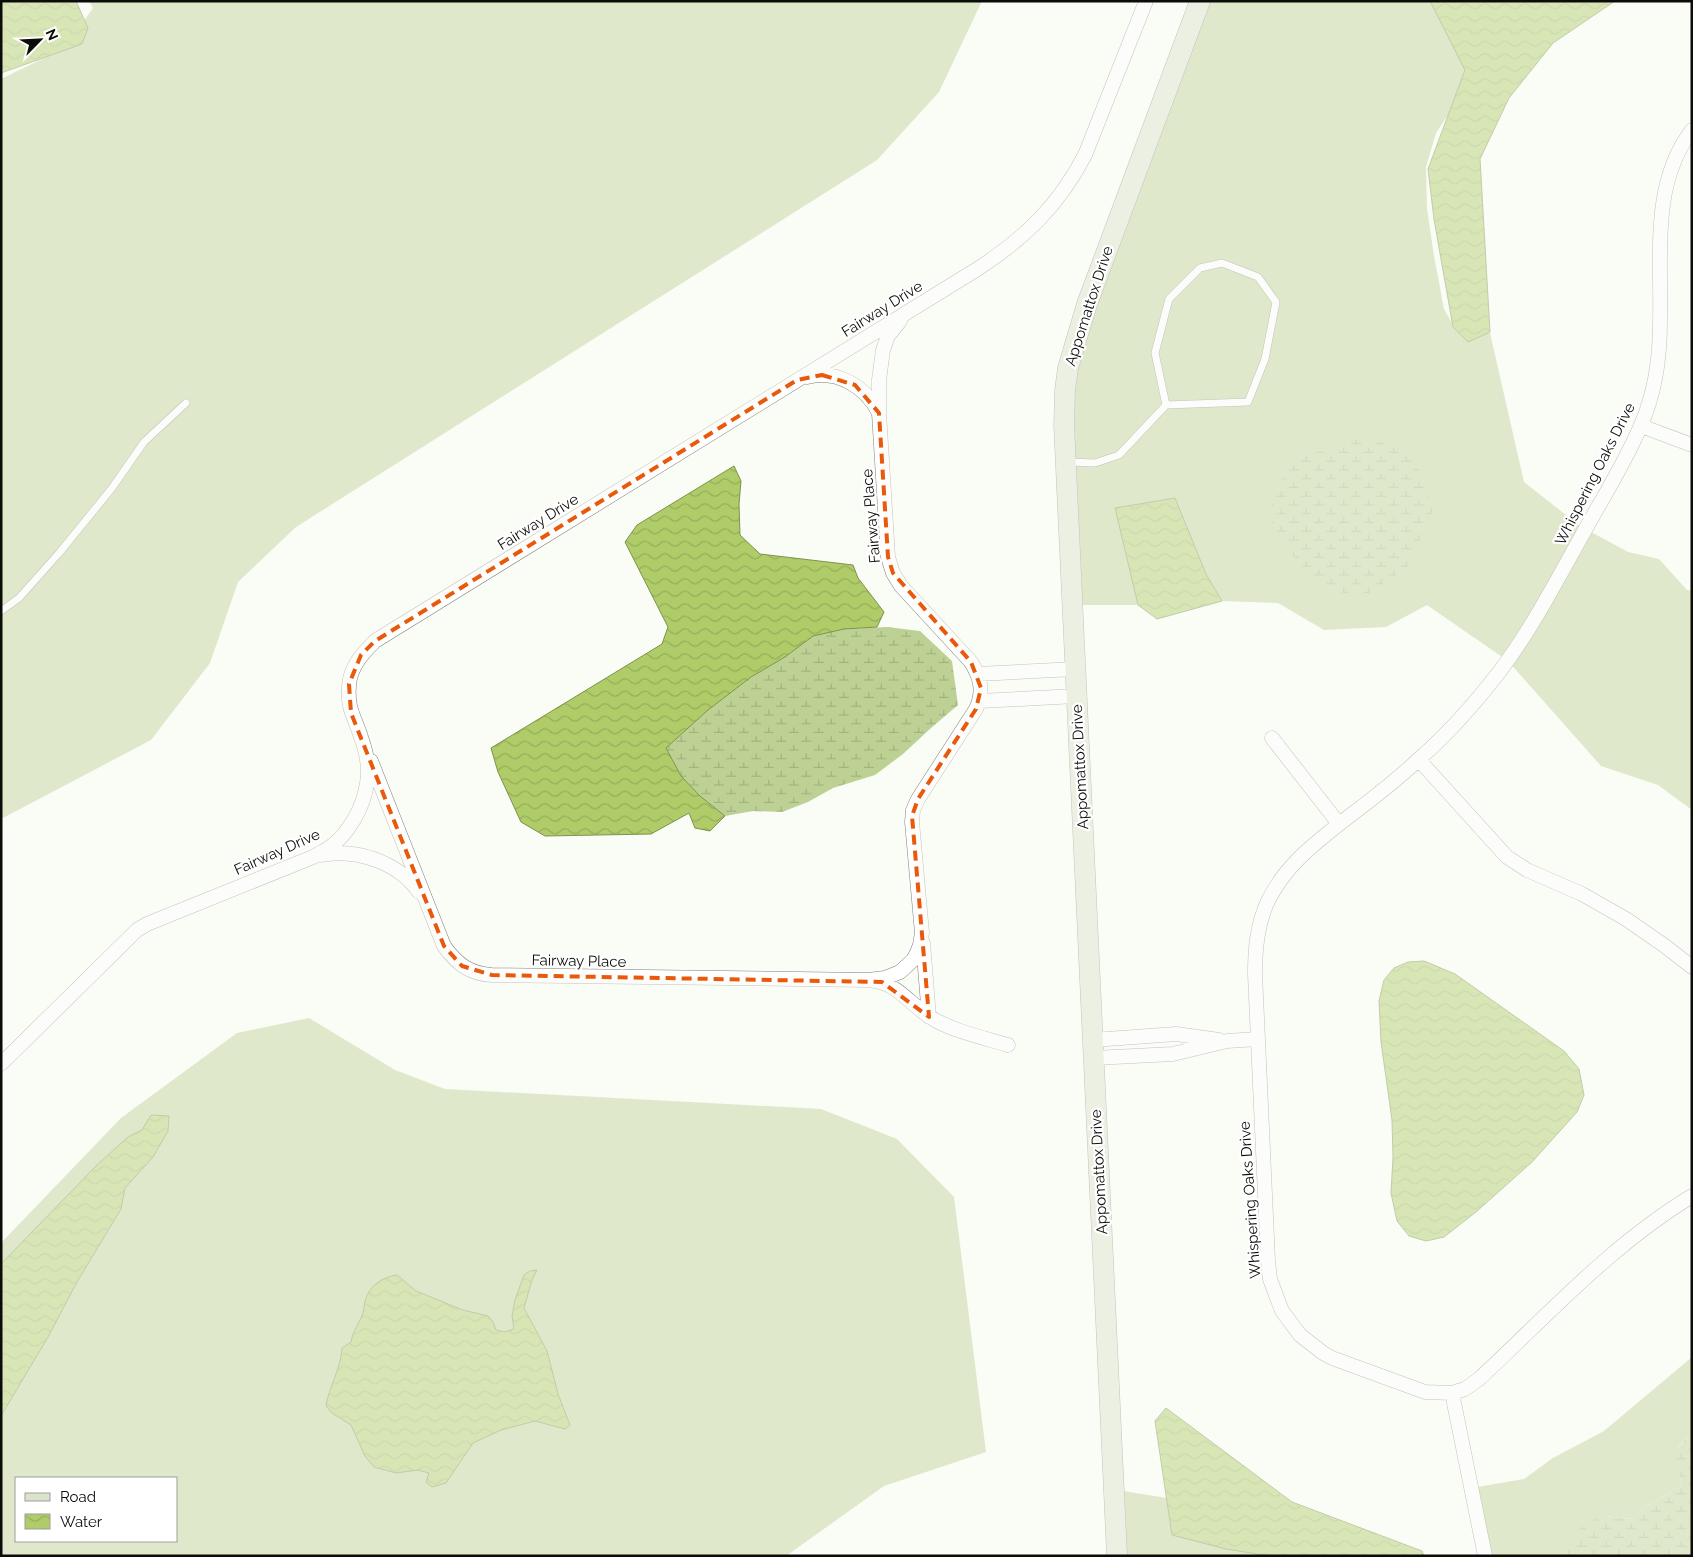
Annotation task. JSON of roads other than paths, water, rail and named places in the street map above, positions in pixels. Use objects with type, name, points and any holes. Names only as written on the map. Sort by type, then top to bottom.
[{"type":"street","name":"Fairway Drive","points":[[1,1064],[137,930],[147,924],[313,857],[339,839],[356,816],[368,783],[368,766],[361,737],[350,713],[348,697],[353,669],[361,656],[375,641],[913,309],[1003,252],[1023,236],[1054,204],[1085,155],[1146,1]]},
{"type":"street","name":"Appomattox Drive","points":[[1117,1556],[1076,696],[1064,425],[1065,390],[1072,351],[1087,304],[1200,1]]},
{"type":"street","name":"Whispering Oaks Drive","points":[[1692,130],[1678,152],[1669,174],[1664,196],[1660,240],[1658,358],[1652,393],[1641,426],[1550,592],[1500,671],[1470,707],[1419,760],[1311,846],[1293,863],[1279,882],[1267,903],[1260,925],[1256,949],[1255,974],[1270,1279],[1282,1311],[1300,1335],[1332,1358],[1426,1392],[1452,1393],[1465,1389],[1479,1379],[1614,1253],[1692,1196]]},
{"type":"street","name":"Fairway Place","points":[[913,309],[895,325],[888,336],[883,350],[879,380],[879,413],[888,557],[893,574],[901,586],[971,662],[978,674]]},
{"type":"street","points":[[797,380],[822,375],[844,380],[855,385],[874,403],[879,413]]},
{"type":"street","points":[[1641,426],[1692,446]]},
{"type":"street","points":[[1075,669],[978,674],[981,688],[980,701],[1076,696]]},
{"type":"street","name":"Fairway Place","points":[[929,1017],[912,822],[913,810],[918,799],[980,701]]},
{"type":"street","name":"Fairway Place","points":[[361,737],[444,946],[462,966],[481,974],[640,978],[868,980],[891,977],[905,967],[917,953],[922,933]]},
{"type":"street","points":[[1272,738],[1340,824]]},
{"type":"street","points":[[1419,760],[1507,857],[1527,870],[1582,894],[1619,915],[1645,931],[1692,967]]},
{"type":"street","points":[[313,857],[331,853],[348,853],[389,866],[410,880],[430,910]]},
{"type":"street","points":[[868,980],[882,982],[890,986],[929,1017],[948,1026],[1008,1045]]},
{"type":"street","points":[[1093,1049],[1176,1034],[1227,1041]]},
{"type":"street","points":[[1093,1049],[1173,1054],[1227,1041],[1258,1039]]},
{"type":"street","points":[[1452,1393],[1485,1556]]},
{"type":"lane","points":[[1066,462],[1095,463],[1119,455],[1166,406],[1248,402],[1265,359],[1276,302],[1258,277],[1222,263],[1200,268],[1169,298],[1155,353],[1166,406]]},
{"type":"lane","points":[[1,611],[19,598],[60,552],[112,488],[144,442],[186,403]]},
{"type":"water","points":[[1,1],[76,1],[88,28],[82,44],[1,73]]},
{"type":"water","points":[[1430,1],[1615,1],[1553,43],[1509,98],[1480,159],[1490,332],[1468,342],[1453,327],[1434,219],[1428,169],[1465,70]]},
{"type":"water","points":[[734,466],[741,481],[739,504],[740,535],[760,554],[853,565],[858,578],[884,612],[877,627],[844,629],[813,636],[785,657],[751,677],[708,710],[666,748],[681,776],[700,796],[725,816],[710,831],[695,828],[689,813],[651,834],[545,836],[521,822],[498,772],[491,748],[662,644],[668,627],[625,542],[637,525]]},
{"type":"water","points":[[1175,498],[1206,574],[1222,601],[1157,619],[1138,605],[1115,508]]},
{"type":"water","points":[[1424,961],[1455,974],[1564,1051],[1579,1069],[1584,1095],[1577,1112],[1532,1162],[1476,1212],[1444,1237],[1426,1241],[1409,1236],[1397,1221],[1391,1193],[1393,1157],[1392,1120],[1381,1042],[1379,1001],[1384,980],[1394,968],[1408,962]]},
{"type":"water","points":[[151,1115],[169,1116],[168,1131],[153,1157],[125,1188],[121,1209],[1,1416],[1,1264],[97,1165],[128,1137],[142,1130]]},
{"type":"water","points":[[537,1270],[524,1308],[547,1351],[558,1394],[570,1425],[565,1429],[535,1421],[501,1430],[473,1443],[446,1483],[432,1487],[426,1482],[429,1473],[418,1470],[396,1473],[374,1467],[365,1456],[351,1425],[332,1413],[326,1406],[340,1363],[342,1348],[351,1342],[363,1313],[367,1296],[373,1287],[381,1280],[397,1275],[416,1291],[463,1310],[488,1316],[496,1330],[504,1332],[514,1329],[512,1316],[515,1300],[524,1275],[530,1271]]},
{"type":"water","points":[[1166,1408],[1292,1502],[1422,1551],[1424,1556],[1270,1556],[1226,1549],[1172,1535],[1155,1421]]}]
